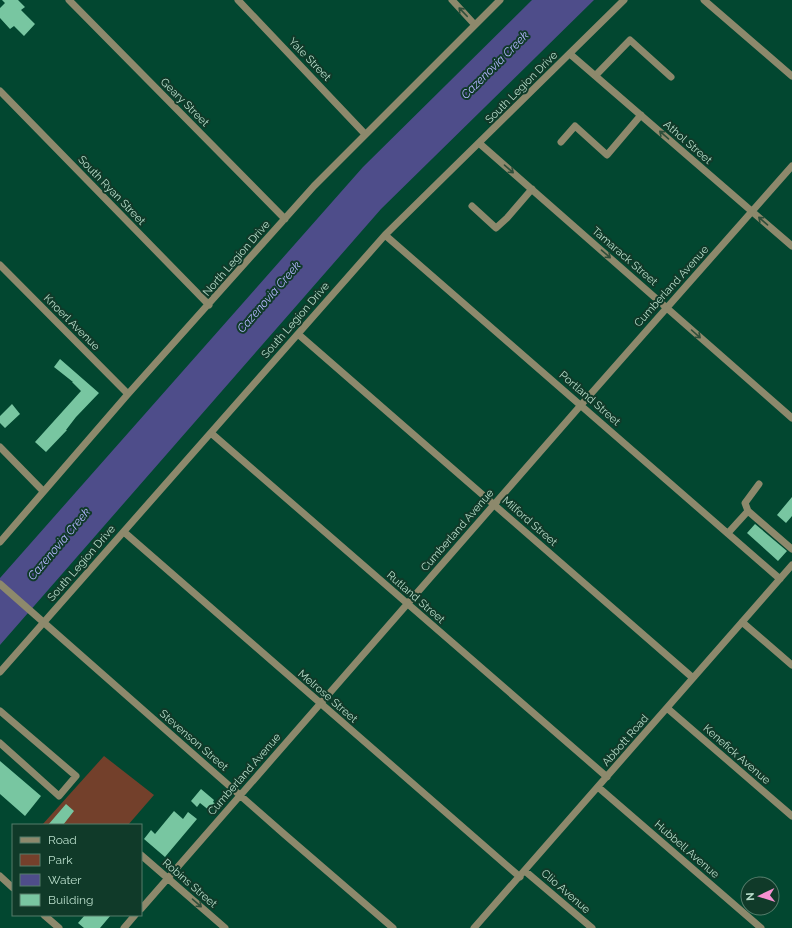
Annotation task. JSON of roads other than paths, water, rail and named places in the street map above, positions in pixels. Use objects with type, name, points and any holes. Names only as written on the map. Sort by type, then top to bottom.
[{"type":"street","name":"Geary Street","points":[[69,0],[285,219]]},
{"type":"street","name":"Yale Street","points":[[238,0],[365,134]]},
{"type":"street","points":[[452,0],[475,24]]},
{"type":"street","name":"North Legion Drive","points":[[0,542],[128,394],[314,186],[500,0]]},
{"type":"street","name":"South Legion Drive","points":[[0,672],[41,620],[124,532],[385,235],[624,0]]},
{"type":"street","points":[[704,0],[792,76]]},
{"type":"street","points":[[596,75],[630,40],[671,77]]},
{"type":"street","name":"Athol Street","points":[[570,54],[792,246]]},
{"type":"street","name":"South Ryan Street","points":[[0,91],[209,305]]},
{"type":"street","points":[[561,142],[576,126],[607,155],[641,115]]},
{"type":"street","name":"Tamarack Street","points":[[479,143],[792,418]]},
{"type":"street","name":"Cumberland Avenue","points":[[142,908],[494,504],[792,166]]},
{"type":"street","points":[[472,206],[496,228],[507,218],[532,189]]},
{"type":"street","name":"Portland Street","points":[[385,235],[780,579]]},
{"type":"street","name":"Knoerl Avenue","points":[[0,265],[128,394]]},
{"type":"street","name":"Milford Street","points":[[298,334],[693,678]]},
{"type":"street","name":"Rutland Street","points":[[211,433],[607,778]]},
{"type":"street","points":[[0,447],[43,491]]},
{"type":"street","points":[[759,484],[745,503],[748,511],[792,549]]},
{"type":"street","points":[[728,533],[748,511]]},
{"type":"street","name":"Melrose Street","points":[[124,532],[520,877]]},
{"type":"street","name":"Abbott Road","points":[[474,928],[792,565]]},
{"type":"street","name":"Stevenson Street","points":[[0,584],[393,928]]},
{"type":"street","points":[[742,622],[792,665]]},
{"type":"street","name":"Kenefick Avenue","points":[[668,708],[792,816]]},
{"type":"street","points":[[0,711],[76,776],[59,796],[0,743]]},
{"type":"street","name":"Hubbell Avenue","points":[[598,787],[761,928]]},
{"type":"street","name":"Robins Street","points":[[142,856],[225,928]]},
{"type":"street","name":"Clio Avenue","points":[[525,870],[592,928]]},
{"type":"street","points":[[0,876],[12,887]]},
{"type":"street","points":[[45,916],[59,928]]},
{"type":"street","points":[[124,928],[134,916]]},
{"type":"water","name":"Cazenovia Creek","points":[[532,0],[594,0],[381,209],[0,645],[0,578],[363,167]]}]
